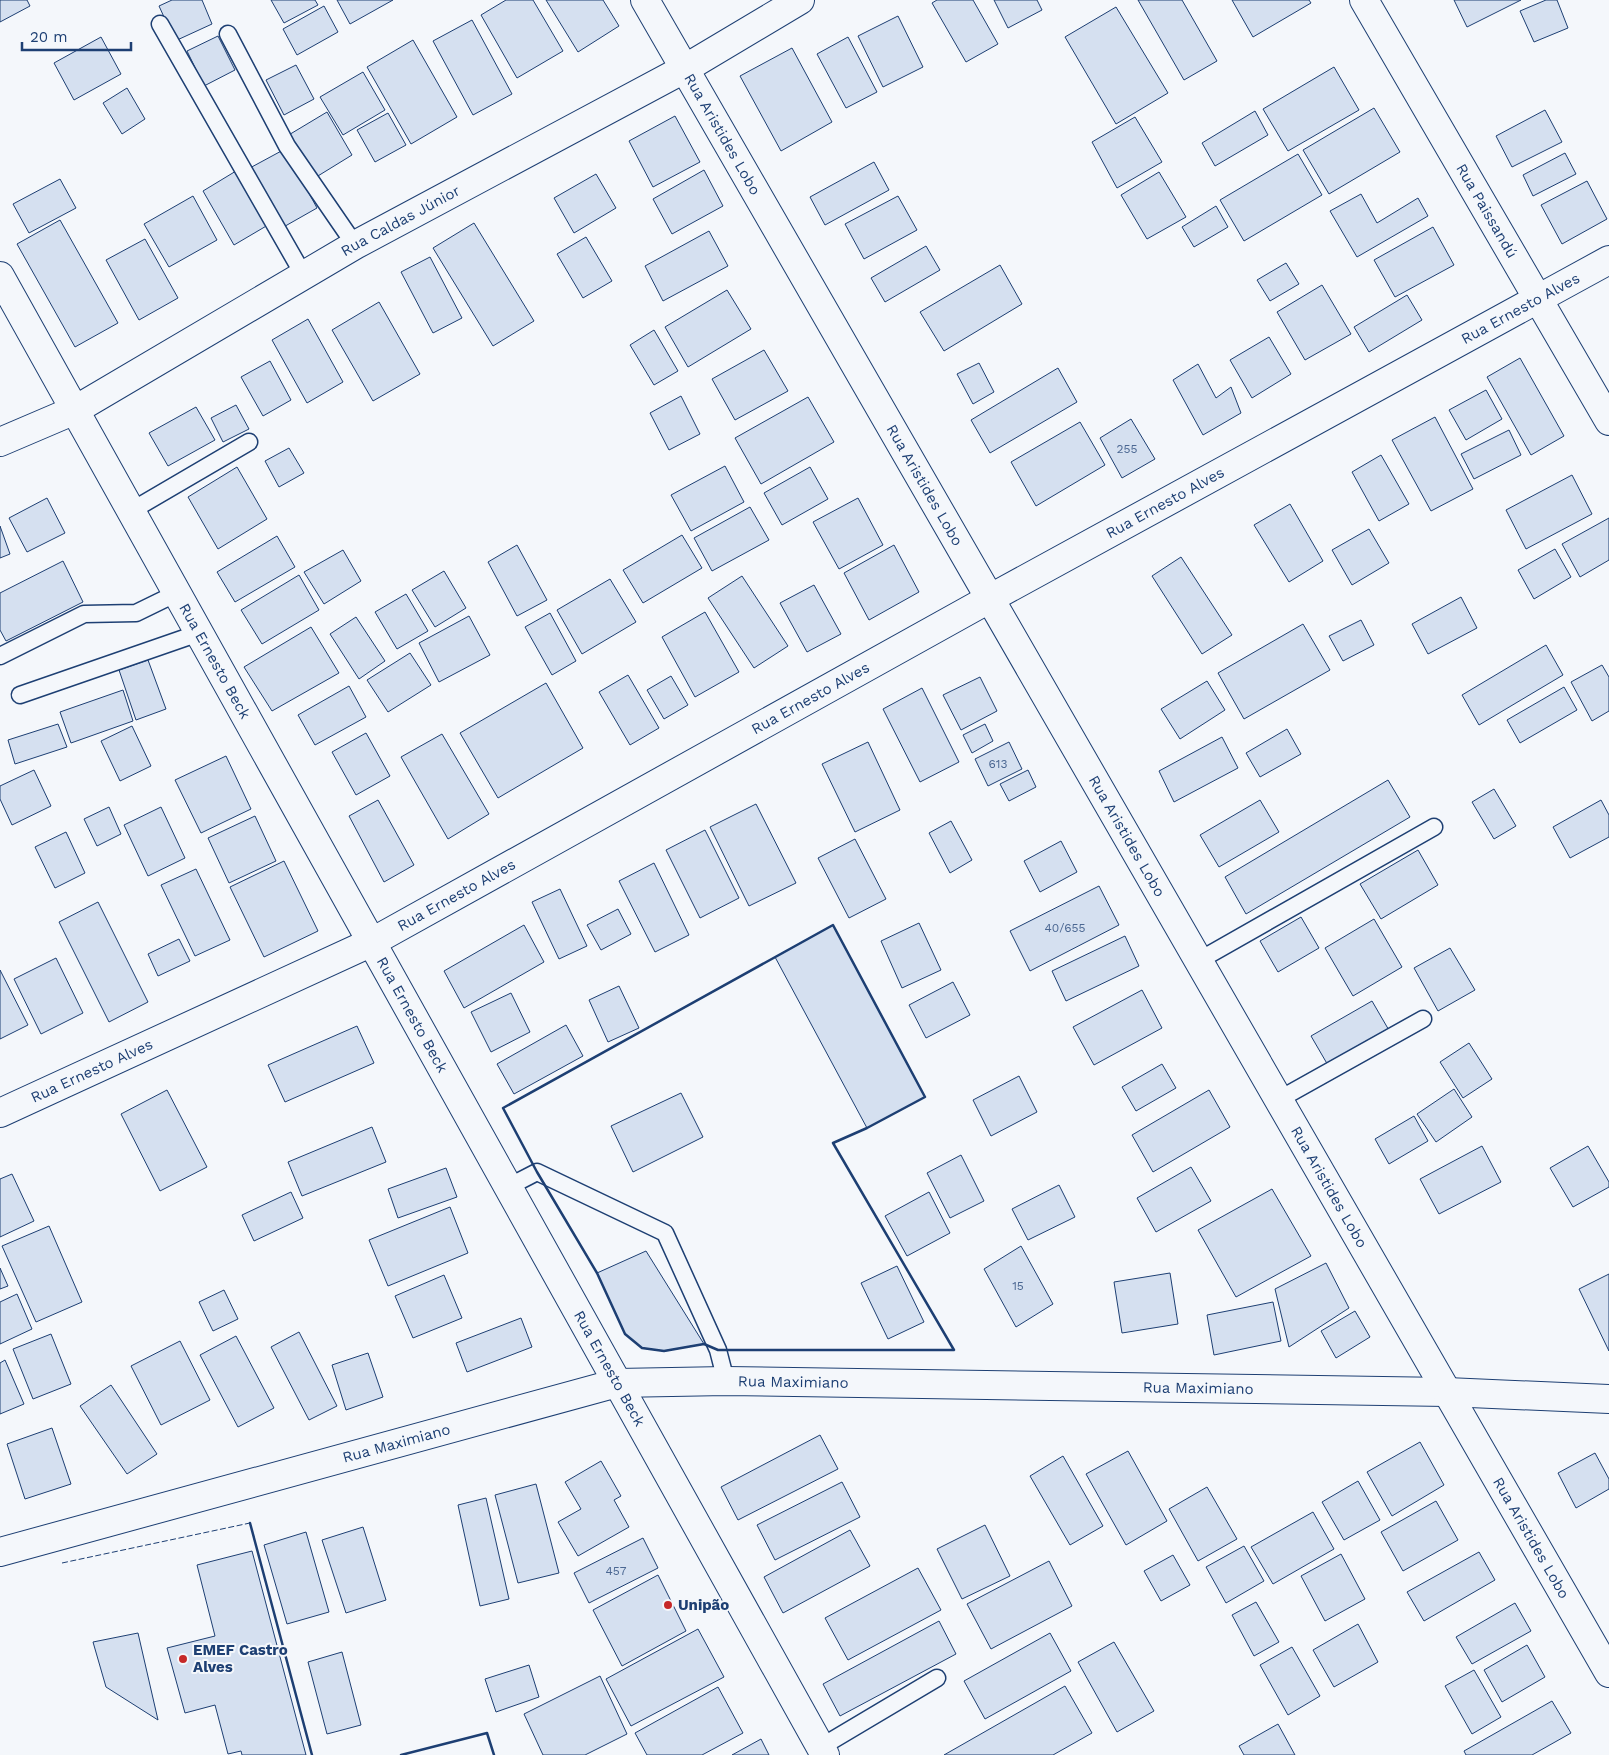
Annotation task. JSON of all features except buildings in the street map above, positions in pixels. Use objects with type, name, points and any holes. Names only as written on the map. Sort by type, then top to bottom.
[{"type":"street","name":"Rua Aristides Lobo","points":[[645,0],[686,68],[989,599],[1609,1673]]},
{"type":"street","name":"Rua Caldas Júnior","points":[[0,442],[75,410],[303,274],[686,68],[800,0]]},
{"type":"street","name":"Rua Paissandú","points":[[1364,0],[1609,421]]},
{"type":"street","name":"Rua Ernesto Alves","points":[[0,1112],[372,942],[989,599],[1609,260]]},
{"type":"street","name":"Rua Ernesto Beck","points":[[0,276],[823,1751]]},
{"type":"street","name":"Rua Maximiano","points":[[0,1552],[617,1384],[726,1381],[1447,1392],[1609,1399]]},
{"type":"lane","points":[[160,24],[303,274]]},
{"type":"lane","points":[[228,34],[287,146],[355,245]]},
{"type":"lane","points":[[131,512],[249,442]]},
{"type":"lane","points":[[0,656],[84,614],[136,613],[177,593]]},
{"type":"lane","points":[[20,695],[199,633]]},
{"type":"lane","points":[[1198,961],[1434,827]]},
{"type":"lane","points":[[1278,1100],[1423,1019]]},
{"type":"lane","points":[[508,1187],[536,1172],[665,1234],[718,1350],[726,1381]]},
{"type":"lane","points":[[823,1751],[937,1678]]},
{"type":"fence","points":[[62,1563],[250,1523]]},
{"type":"wall","points":[[833,925],[925,1097],[867,1128],[833,1143],[954,1350],[718,1350],[704,1344],[664,1351],[642,1348],[625,1334],[597,1273],[537,1172],[503,1108],[833,925]]},
{"type":"wall","points":[[250,1523],[312,1755]]},
{"type":"wall","points":[[401,1755],[487,1733],[494,1755]]},
{"type":"place","name":"Unipão","points":[[668,1605]]},
{"type":"place","name":"EMEF Castro Alves","points":[[183,1659]]}]
